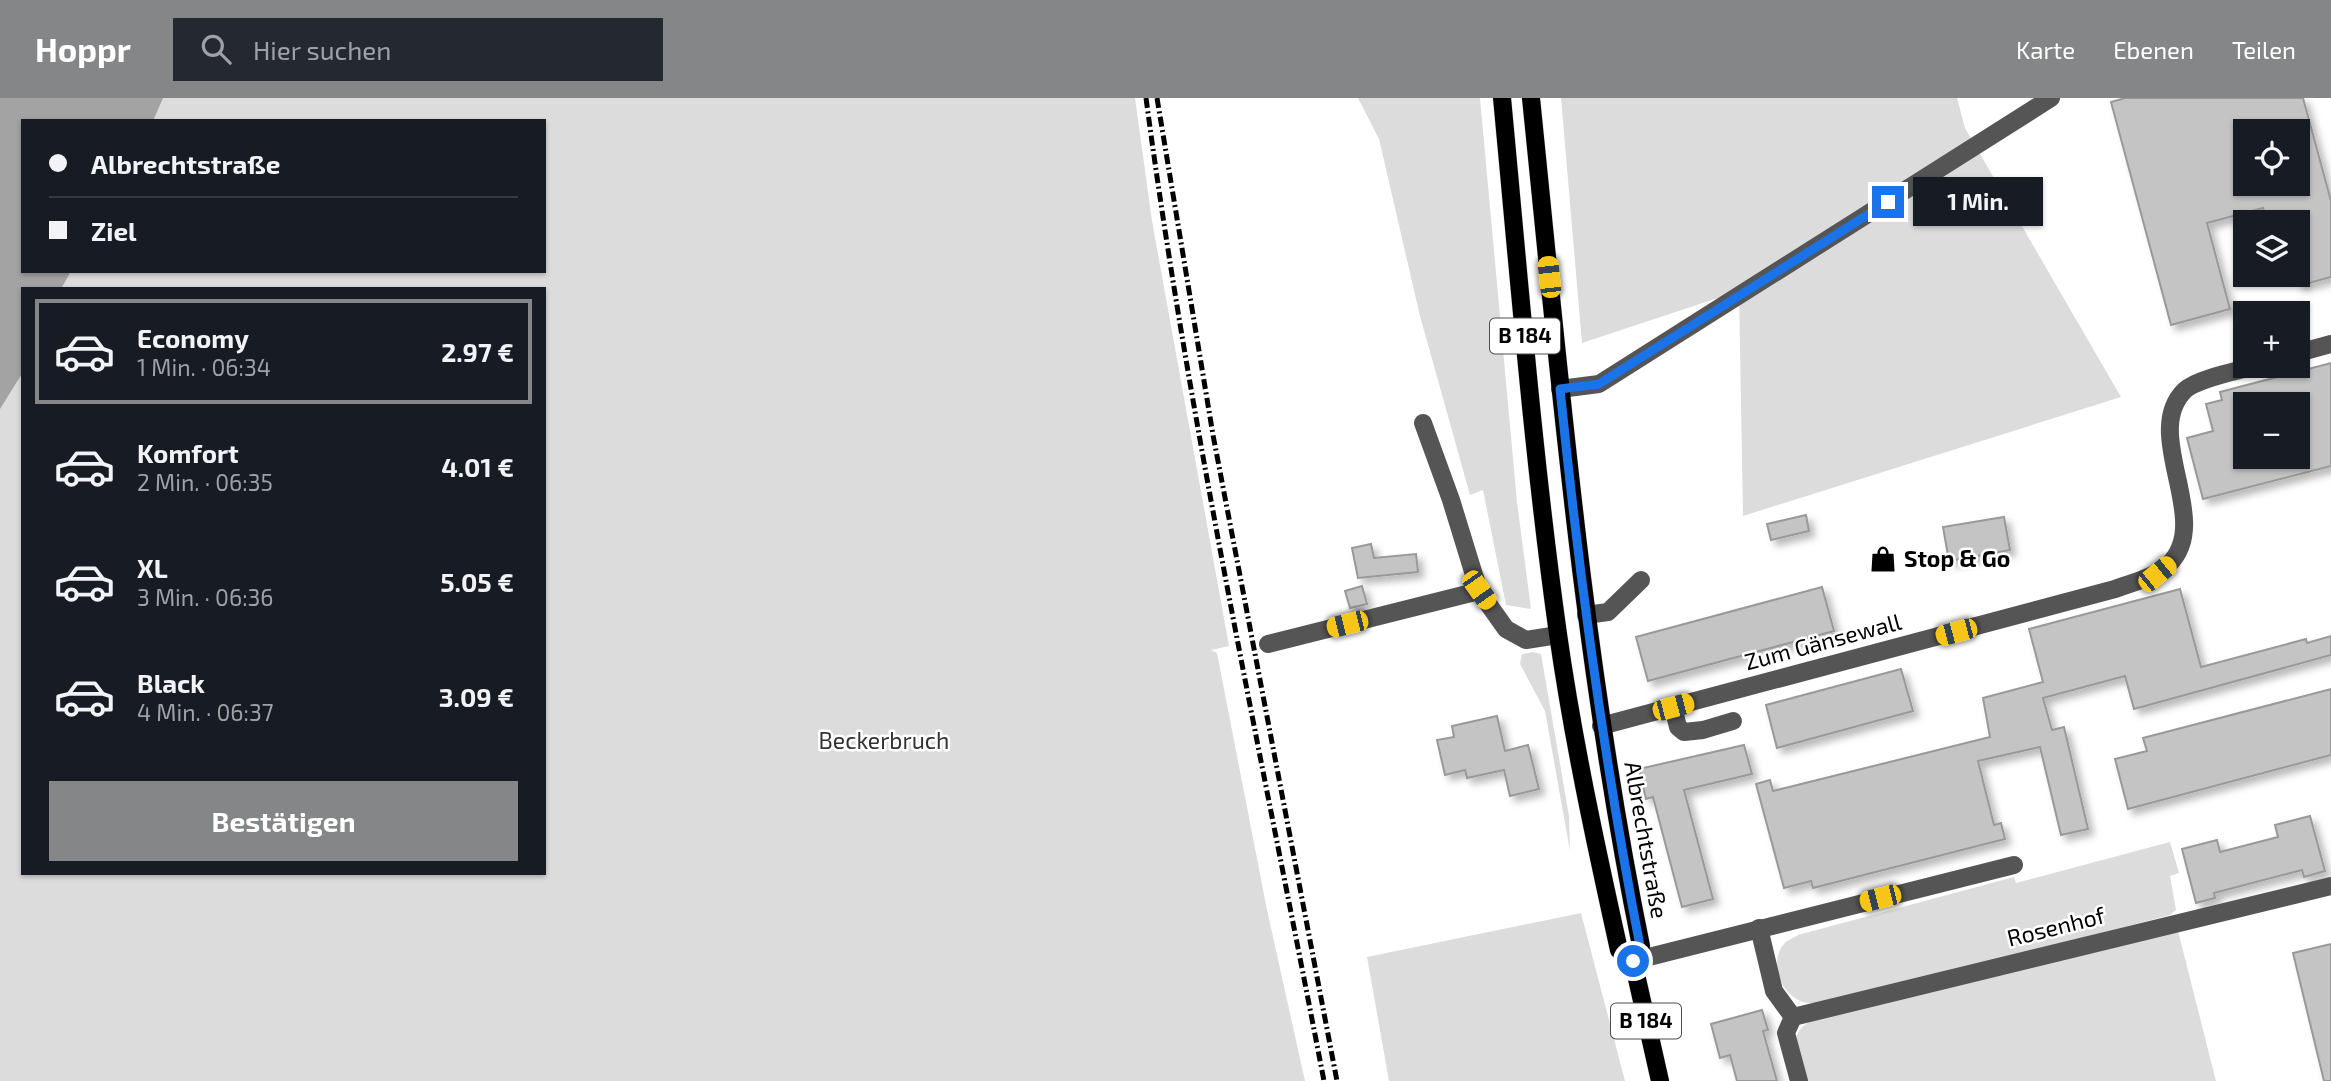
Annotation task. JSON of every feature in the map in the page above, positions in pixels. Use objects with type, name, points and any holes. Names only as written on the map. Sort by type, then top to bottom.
[{"type":"main road","name":"B 184","points":[[1502,98],[1538,466],[1558,635]]},
{"type":"main road","name":"B 184","points":[[1531,98],[1560,389],[1601,726]]},
{"type":"main road","name":"Albrechtstraße","points":[[1558,635],[1585,790],[1619,950],[1633,961]]},
{"type":"main road","name":"Albrechtstraße","points":[[1601,726],[1640,946],[1633,961],[1661,1081]]},
{"type":"street","points":[[1560,389],[1599,384],[2051,98]]},
{"type":"street","points":[[2310,350],[2331,344]]},
{"type":"street","name":"Zum Gänsewall","points":[[1601,726],[1673,707],[1858,649],[2115,589],[2157,574],[2170,563],[2179,550],[2183,534],[2170,417],[2176,402],[2187,388],[2233,373]]},
{"type":"street","points":[[1423,423],[1479,590],[1506,629],[1526,640],[1558,635]]},
{"type":"street","points":[[1586,615],[1608,612],[1641,580]]},
{"type":"street","points":[[1268,644],[1479,590]]},
{"type":"street","points":[[1673,707],[1678,727],[1684,732],[1703,730],[1733,721]]},
{"type":"street","points":[[1633,961],[2014,865]]},
{"type":"street","name":"Rosenhof","points":[[1793,1017],[2331,886]]},
{"type":"street","points":[[1759,928],[1774,991],[1793,1017],[1786,1033],[1799,1081]]},
{"type":"green space","name":"Beckerbruch","points":[[0,98],[1135,98],[1152,221],[1229,646],[1211,650],[1217,653],[1267,910],[1305,1081],[0,1081]]},
{"type":"green space","points":[[1358,98],[1480,98],[1517,502],[1531,609],[1506,605],[1483,490],[1470,495],[1420,316],[1379,139]]},
{"type":"green space","points":[[1561,98],[1957,98],[1965,128],[2121,397],[1743,516],[1739,291],[1582,343]]},
{"type":"green space","points":[[1522,654],[1541,654],[1569,816],[1570,851],[1545,711],[1520,664]]},
{"type":"green space","points":[[2170,842],[2179,873],[2170,876],[2176,910],[2170,915],[1833,1002],[1800,1001],[1787,991],[1779,976],[1777,959],[1780,951],[1785,943],[1798,935],[2014,877],[2016,883]]},
{"type":"green space","points":[[1581,913],[1625,1081],[1389,1081],[1367,957]]},
{"type":"green space","points":[[2178,931],[2216,1081],[1805,1081],[1797,1056],[1796,1041],[1797,1034],[1809,1022]]},
{"type":"shaded area","points":[[0,98],[163,98],[154,119],[21,119],[21,273],[70,273],[62,287],[21,287],[21,375],[0,409]]},
{"type":"building","points":[[2125,98],[2303,98],[2309,119],[2233,119],[2233,196],[2310,196],[2310,124],[2331,201],[2331,277],[2310,283],[2310,210],[2233,210],[2233,216],[2207,223],[2230,309],[2171,325],[2111,102]]},
{"type":"building","points":[[2331,363],[2331,466],[2203,499],[2187,438],[2213,431],[2206,404],[2222,400],[2220,392],[2274,378],[2310,378],[2310,368]]},
{"type":"building","points":[[1806,515],[1809,531],[1771,540],[1767,524]]},
{"type":"building","points":[[2004,517],[2010,550],[1949,561],[1943,527]]},
{"type":"building","points":[[1371,544],[1374,558],[1416,554],[1418,572],[1358,578],[1352,548]]},
{"type":"building","points":[[1362,586],[1367,604],[1350,608],[1345,591]]},
{"type":"building","points":[[1822,587],[1834,631],[1648,681],[1636,637]]},
{"type":"building","points":[[2180,589],[2201,667],[2306,639],[2307,643],[2331,636],[2331,655],[2134,709],[2125,676],[2043,698],[2052,730],[2064,727],[2088,829],[2061,835],[2040,747],[1978,761],[1994,825],[2001,823],[2005,839],[1813,888],[1811,881],[1784,888],[1756,784],[1770,780],[1773,791],[1990,737],[1983,698],[2043,682],[2029,629]]},
{"type":"building","points":[[1901,669],[1913,711],[1777,748],[1766,705]]},
{"type":"building","points":[[2331,689],[2331,755],[2128,809],[2115,759],[2147,751],[2143,738]]},
{"type":"building","points":[[1497,716],[1505,751],[1528,745],[1539,789],[1510,796],[1504,770],[1467,778],[1465,770],[1445,775],[1437,740],[1454,737],[1452,726]]},
{"type":"building","points":[[1744,745],[1752,774],[1684,790],[1713,899],[1682,907],[1653,797],[1646,799],[1639,769]]},
{"type":"building","points":[[2310,816],[2325,871],[2304,877],[2302,870],[2214,893],[2215,898],[2196,903],[2182,849],[2217,840],[2220,852],[2278,837],[2275,825]]},
{"type":"building","points":[[2331,944],[2331,1081],[2324,1081],[2293,953]]},
{"type":"building","points":[[1762,1010],[1768,1030],[1763,1031],[1777,1081],[1737,1081],[1730,1055],[1720,1058],[1711,1024]]},
{"type":"railway","points":[[1146,98],[1205,468],[1324,1081]]},
{"type":"railway","points":[[1157,98],[1213,435],[1337,1081]]},
{"type":"place","name":"Stop & Go","points":[[1883,559]]},
{"type":"route","points":[[1633,961],[1640,946],[1601,726],[1560,389],[1599,384],[1888,202]]}]
